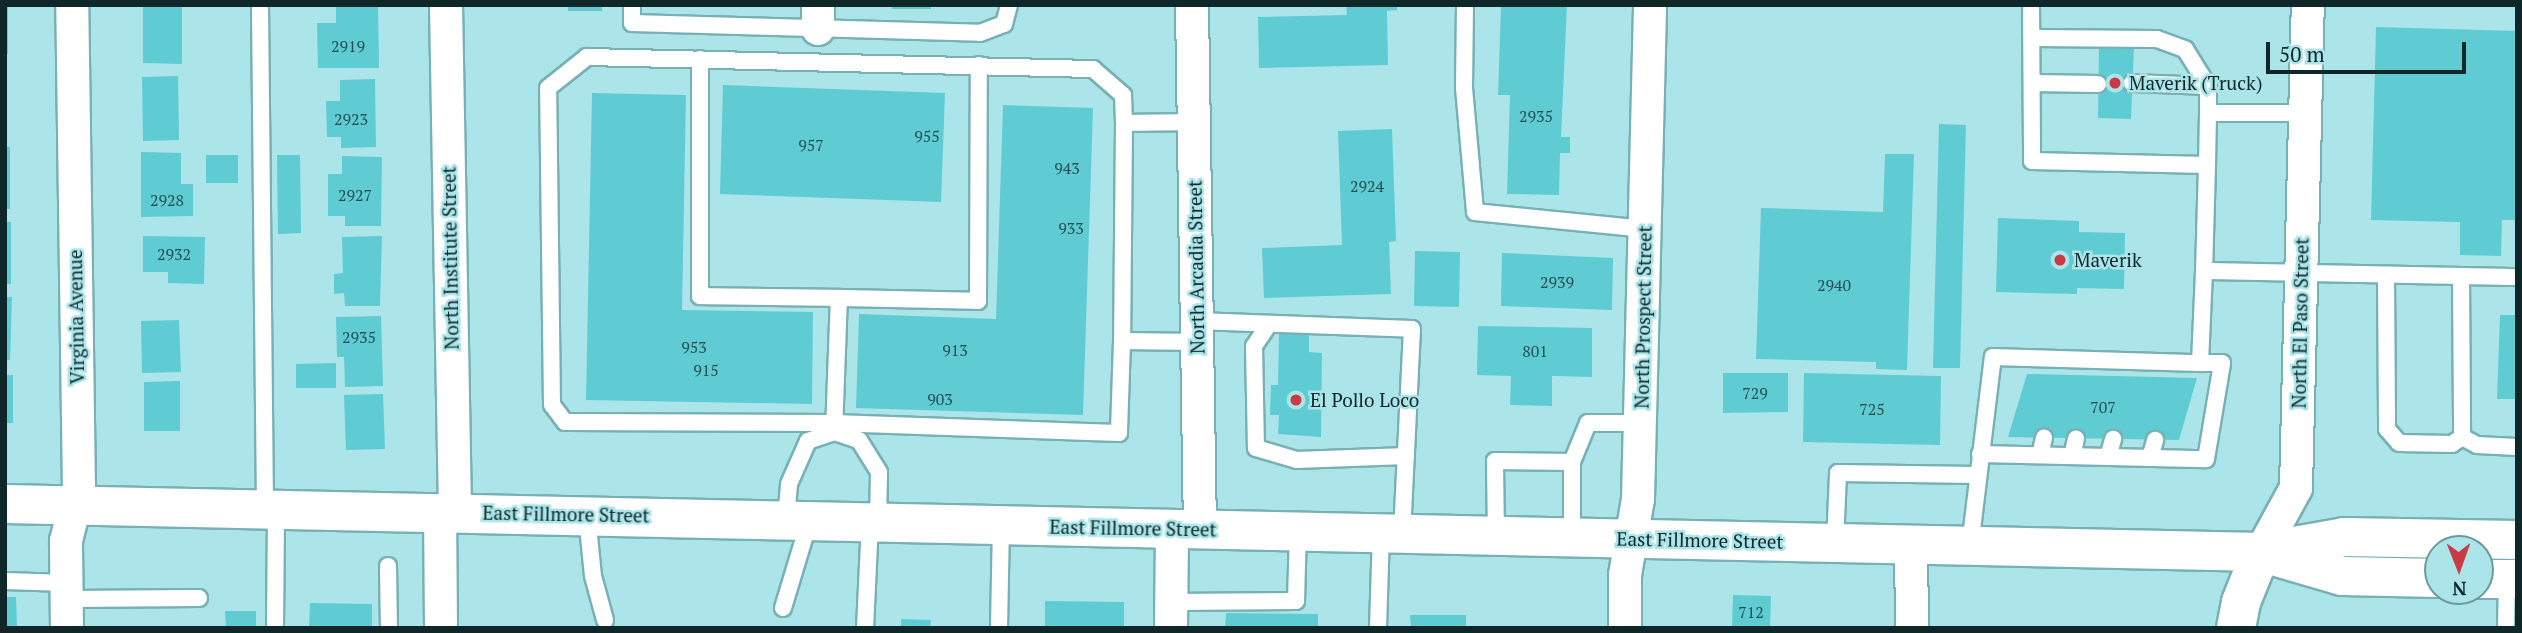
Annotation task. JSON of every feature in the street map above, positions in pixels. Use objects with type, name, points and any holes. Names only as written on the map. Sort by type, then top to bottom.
[{"type":"main road","name":"East Fillmore Street","points":[[5,504],[447,511],[2261,552],[2344,537],[2517,540]]},
{"type":"main road","name":"East Fillmore Street","points":[[2261,552],[2342,576],[2424,578]]},
{"type":"main road","name":"North El Paso Street","points":[[2236,628],[2261,552]]},
{"type":"street","name":"Virginia Avenue","points":[[67,603],[66,541],[79,489],[72,5]]},
{"type":"street","name":"North Institute Street","points":[[441,628],[447,511],[446,5]]},
{"type":"street","name":"North Arcadia Street","points":[[1171,615],[1186,529],[1197,331],[1192,5]]},
{"type":"street","name":"North Prospect Street","points":[[1625,628],[1630,538],[1638,499],[1650,5]]},
{"type":"street","name":"North El Paso Street","points":[[2261,552],[2296,488],[2308,5]]},
{"type":"street","points":[[1911,545],[1912,628]]},
{"type":"lane","points":[[260,5],[275,628]]},
{"type":"lane","points":[[632,5],[632,23],[818,17],[980,33],[1004,24],[1009,5]]},
{"type":"lane","points":[[1465,5],[1464,88],[1475,212],[1645,229]]},
{"type":"lane","points":[[2031,5],[2032,161],[2207,165]]},
{"type":"lane","points":[[2032,38],[2157,39],[2185,49],[2208,86],[2200,363]]},
{"type":"lane","points":[[587,57],[700,60],[1093,69],[1124,95],[1119,433],[565,422],[552,405],[548,88],[587,57]]},
{"type":"lane","points":[[700,60],[700,296],[978,301],[979,65]]},
{"type":"lane","points":[[2032,83],[2098,84]]},
{"type":"lane","points":[[2132,83],[2208,86]]},
{"type":"lane","points":[[2208,113],[2305,113]]},
{"type":"lane","points":[[1124,123],[1194,122]]},
{"type":"lane","points":[[2204,271],[2301,275],[2517,276]]},
{"type":"lane","points":[[2386,276],[2387,429],[2399,443],[2452,444],[2462,437]]},
{"type":"lane","points":[[2461,276],[2462,437]]},
{"type":"lane","points":[[834,428],[839,298]]},
{"type":"lane","points":[[1122,341],[1269,324],[1412,329],[1406,456],[1378,628]]},
{"type":"lane","points":[[1269,324],[1254,346],[1256,448],[1297,460],[1406,456]]},
{"type":"lane","points":[[1970,546],[1980,454],[1993,357],[2062,367],[2131,369],[2174,370],[2200,363],[2222,363],[2206,459],[1980,454]]},
{"type":"lane","points":[[1572,537],[1572,462],[1587,423],[1640,423]]},
{"type":"lane","points":[[783,608],[798,519],[789,484],[808,441],[834,428]]},
{"type":"lane","points":[[834,428],[859,440],[878,472],[865,628]]},
{"type":"lane","points":[[2040,455],[2044,437]]},
{"type":"lane","points":[[2462,437],[2477,445],[2517,447]]},
{"type":"lane","points":[[2072,456],[2076,438]]},
{"type":"lane","points":[[2108,457],[2113,439]]},
{"type":"lane","points":[[2150,458],[2155,440]]},
{"type":"lane","points":[[1496,535],[1495,461],[1572,462]]},
{"type":"lane","points":[[1835,543],[1838,472],[1978,475]]},
{"type":"lane","points":[[587,514],[593,576],[605,620]]},
{"type":"lane","points":[[999,628],[1001,525]]},
{"type":"lane","points":[[1171,615],[1296,601],[1298,531]]},
{"type":"lane","points":[[388,566],[389,628]]},
{"type":"lane","points":[[5,581],[67,603],[199,598]]},
{"type":"building","points":[[5,5],[8,5],[8,54],[5,54]]},
{"type":"building","points":[[143,5],[182,5],[182,64],[143,63]]},
{"type":"building","points":[[336,5],[378,5],[379,68],[318,68],[317,23],[336,23]]},
{"type":"building","points":[[568,5],[602,5],[602,11],[568,11]]},
{"type":"building","points":[[892,5],[931,5],[931,9],[892,9]]},
{"type":"building","points":[[1346,5],[1397,5],[1397,10],[1387,11],[1388,65],[1259,68],[1258,17],[1347,15]]},
{"type":"building","points":[[1501,5],[1567,5],[1561,137],[1570,137],[1570,153],[1560,153],[1559,195],[1507,194],[1510,95],[1498,95]]},
{"type":"building","points":[[2376,27],[2517,31],[2517,220],[2502,220],[2501,256],[2460,255],[2460,222],[2371,220]]},
{"type":"building","name":"Maverik (Truck)","points":[[2099,46],[2134,47],[2131,119],[2098,118]]},
{"type":"building","points":[[178,76],[179,140],[143,141],[142,77]]},
{"type":"building","points":[[375,79],[376,147],[341,148],[341,137],[327,137],[326,101],[340,101],[340,80]]},
{"type":"building","points":[[723,85],[945,93],[941,202],[720,194]]},
{"type":"building","points":[[592,93],[686,95],[682,310],[813,312],[812,404],[586,400]]},
{"type":"building","points":[[1003,105],[1093,108],[1083,415],[856,408],[859,314],[996,319]]},
{"type":"building","points":[[1939,124],[1966,125],[1960,368],[1933,368]]},
{"type":"building","points":[[1392,129],[1396,241],[1389,242],[1391,294],[1264,298],[1262,248],[1342,245],[1338,131]]},
{"type":"building","points":[[5,147],[10,147],[10,209],[5,209]]},
{"type":"building","points":[[141,152],[181,153],[181,184],[193,184],[193,216],[141,217]]},
{"type":"building","points":[[1885,154],[1914,154],[1907,370],[1876,369],[1876,362],[1756,359],[1761,208],[1883,212]]},
{"type":"building","points":[[206,155],[238,155],[238,183],[206,183]]},
{"type":"building","points":[[277,155],[300,155],[301,233],[278,234]]},
{"type":"building","points":[[342,156],[382,157],[381,226],[345,226],[345,216],[328,216],[328,174],[342,174]]},
{"type":"building","name":"Maverik","points":[[1998,218],[2079,221],[2079,232],[2125,233],[2124,289],[2077,288],[2077,294],[1996,292]]},
{"type":"building","points":[[5,222],[11,222],[11,284],[5,284]]},
{"type":"building","points":[[143,236],[205,237],[204,284],[168,283],[168,272],[143,272]]},
{"type":"building","points":[[382,236],[380,306],[345,306],[344,293],[334,294],[334,274],[343,273],[342,237]]},
{"type":"building","points":[[1415,251],[1460,252],[1459,307],[1414,306]]},
{"type":"building","points":[[1502,253],[1613,258],[1612,310],[1501,306]]},
{"type":"building","points":[[5,297],[12,297],[10,360],[5,360]]},
{"type":"building","points":[[2500,315],[2517,315],[2517,399],[2497,399]]},
{"type":"building","points":[[381,316],[383,386],[345,387],[344,357],[337,357],[336,317]]},
{"type":"building","points":[[179,320],[181,372],[142,373],[141,321]]},
{"type":"building","points":[[1478,326],[1592,328],[1592,377],[1552,376],[1552,406],[1510,405],[1511,376],[1477,375]]},
{"type":"building","name":"El Pollo Loco","points":[[1279,334],[1309,334],[1309,352],[1322,353],[1321,437],[1278,434],[1279,415],[1270,415],[1271,385],[1278,385]]},
{"type":"building","points":[[336,363],[336,388],[296,388],[296,364]]},
{"type":"building","points":[[1723,373],[1788,373],[1788,412],[1723,413]]},
{"type":"building","points":[[1804,373],[1941,376],[1940,445],[1803,442]]},
{"type":"building","points":[[2027,374],[2197,378],[2179,440],[2008,437]]},
{"type":"building","points":[[5,375],[13,375],[13,423],[5,423]]},
{"type":"building","points":[[180,381],[180,431],[144,431],[144,382]]},
{"type":"building","points":[[383,394],[385,449],[346,450],[344,395]]},
{"type":"building","points":[[1733,595],[1771,596],[1770,628],[1732,628]]},
{"type":"building","points":[[5,597],[16,597],[17,628],[5,628]]},
{"type":"building","points":[[1045,601],[1124,602],[1124,628],[1045,628]]},
{"type":"building","points":[[310,603],[372,604],[372,628],[309,628]]},
{"type":"building","points":[[225,611],[256,611],[256,628],[226,628]]},
{"type":"building","points":[[1226,613],[1318,614],[1318,628],[1225,628]]},
{"type":"building","points":[[1410,615],[1466,615],[1466,628],[1411,628]]},
{"type":"building","points":[[901,619],[931,620],[930,628],[901,628]]},
{"type":"place","name":"Maverik (Truck)","points":[[2115,83]]},
{"type":"place","name":"Maverik","points":[[2060,260]]},
{"type":"place","name":"El Pollo Loco","points":[[1296,400]]}]
